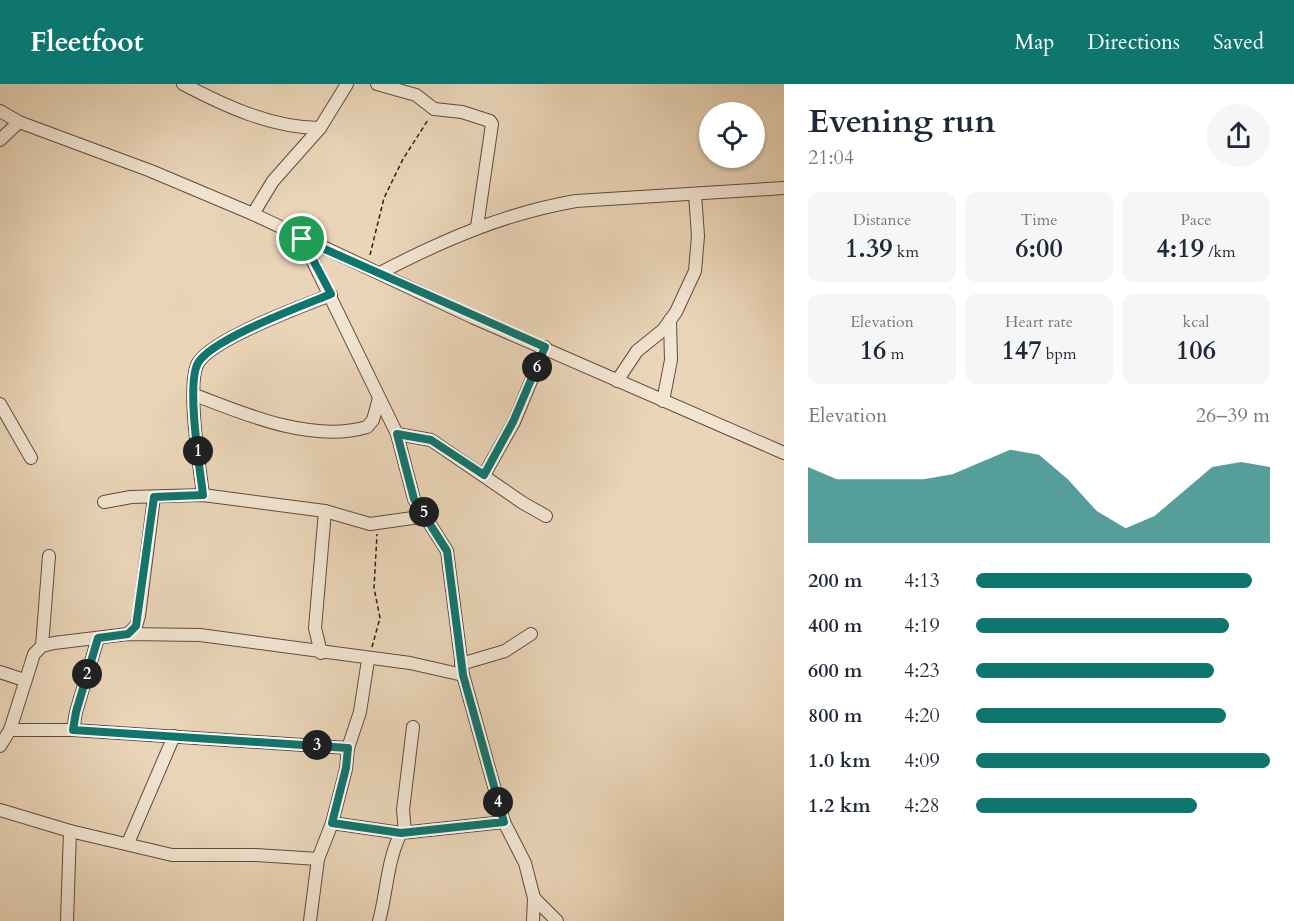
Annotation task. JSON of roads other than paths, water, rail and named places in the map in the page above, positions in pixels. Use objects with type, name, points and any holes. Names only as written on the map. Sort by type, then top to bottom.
[{"type":"street","points":[[183,84],[255,116],[297,128],[320,128]]},
{"type":"street","points":[[253,214],[273,181],[320,128],[347,84]]},
{"type":"street","points":[[377,84],[416,95],[434,109],[462,112],[490,121],[492,124],[477,227]]},
{"type":"street","points":[[0,111],[19,122],[151,171],[253,214],[472,317],[784,453]]},
{"type":"street","points":[[0,140],[19,122]]},
{"type":"street","points":[[380,273],[426,248],[477,227],[528,211],[576,201],[784,188]]},
{"type":"street","points":[[617,381],[637,351],[663,330],[695,271],[698,236],[695,195]]},
{"type":"street","points":[[302,239],[331,294],[397,434],[409,487],[447,551],[462,670],[504,822],[525,863],[534,898],[533,921]]},
{"type":"street","points":[[203,495],[195,424],[197,364],[206,353],[262,323],[331,294]]},
{"type":"street","points":[[663,401],[671,360],[670,320]]},
{"type":"street","points":[[484,475],[513,422],[545,347]]},
{"type":"street","points":[[195,395],[230,409],[305,432],[367,427],[373,420],[379,398]]},
{"type":"street","points":[[0,404],[31,458]]},
{"type":"street","points":[[397,434],[431,440],[523,503],[546,516]]},
{"type":"street","points":[[104,502],[131,497],[203,495],[325,512],[378,524],[427,516]]},
{"type":"street","points":[[128,634],[136,626],[140,616],[154,497]]},
{"type":"street","points":[[321,653],[315,628],[325,512]]},
{"type":"street","points":[[42,646],[49,556]]},
{"type":"street","points":[[0,746],[10,730],[34,654],[42,646],[128,634],[200,635],[321,653],[462,670],[505,651],[531,634]]},
{"type":"street","points":[[73,730],[76,712],[98,638]]},
{"type":"street","points":[[310,921],[318,859],[332,823],[346,768],[348,748],[360,712],[367,659]]},
{"type":"street","points":[[0,672],[24,680]]},
{"type":"street","points":[[379,921],[387,894],[393,848],[403,832],[403,810],[413,727]]},
{"type":"street","points":[[10,730],[73,730],[348,748]]},
{"type":"street","points":[[128,843],[174,736]]},
{"type":"street","points":[[0,810],[70,831],[186,857],[256,855],[318,859]]},
{"type":"street","points":[[332,823],[403,832],[504,822]]},
{"type":"street","points":[[67,921],[70,831]]},
{"type":"street","points":[[534,898],[557,921]]}]
